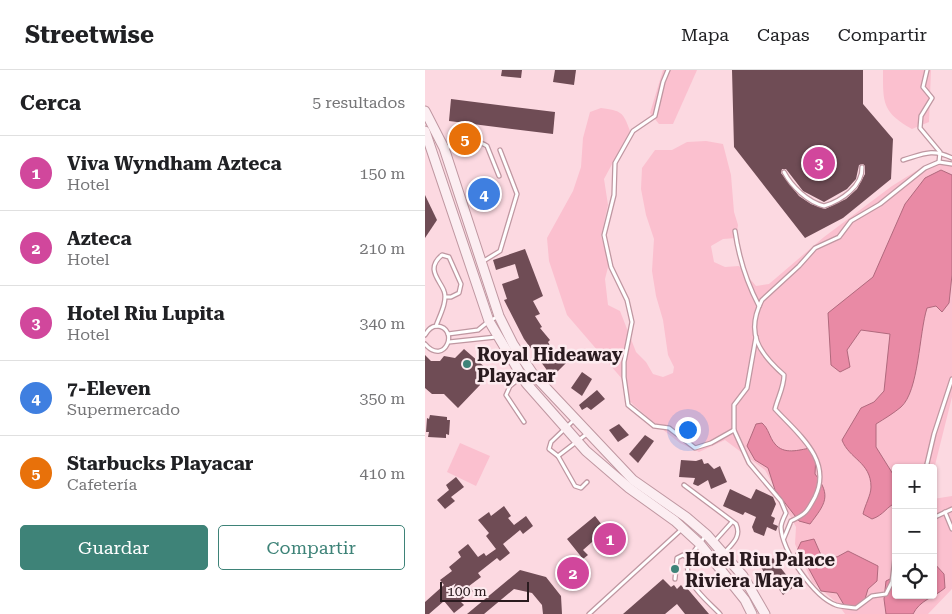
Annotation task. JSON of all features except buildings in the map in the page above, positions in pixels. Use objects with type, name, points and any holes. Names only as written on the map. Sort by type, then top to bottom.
[{"type":"main road","points":[[425,111],[444,148],[499,316],[513,344],[533,374],[588,432],[631,484],[686,517],[707,534],[743,576],[765,614]]},
{"type":"main road","points":[[425,131],[489,321],[522,376],[578,442],[631,484],[699,544],[745,600],[752,614]]},
{"type":"main road","points":[[441,180],[453,174]]},
{"type":"main road","points":[[505,349],[513,344]]},
{"type":"lane","points":[[668,70],[655,116],[633,131],[615,163],[614,195],[604,235],[611,267],[627,300],[632,322],[624,362],[628,405],[654,426],[669,428],[695,448],[711,443],[734,430]]},
{"type":"lane","points":[[927,70],[923,87],[931,98],[921,116],[919,128],[940,152],[939,162]]},
{"type":"lane","points":[[444,148],[473,142],[484,144],[487,146],[499,176]]},
{"type":"lane","points":[[482,262],[500,251],[517,198],[500,150]]},
{"type":"lane","points":[[903,160],[932,151],[940,152],[952,158]]},
{"type":"lane","points":[[895,554],[891,582],[886,594],[872,596],[856,608],[836,605],[815,592],[800,571],[784,538],[780,526],[786,512],[781,501],[749,463],[734,430],[734,405],[747,388],[756,337],[759,306],[763,300],[815,248],[839,238],[851,221],[880,204],[925,168],[939,162],[952,164]]},
{"type":"lane","points":[[784,172],[789,180],[808,198],[824,206],[842,198],[855,187],[861,179],[863,167]]},
{"type":"lane","points":[[735,231],[739,257],[746,282],[759,306]]},
{"type":"lane","points":[[428,272],[429,266],[437,257],[442,255],[449,257],[461,289],[451,297],[445,297]]},
{"type":"lane","points":[[430,278],[441,287],[445,297],[435,326]]},
{"type":"lane","points":[[448,334],[478,330],[499,316]]},
{"type":"lane","points":[[425,335],[428,329],[435,326],[443,328],[448,334],[449,342],[445,348],[438,351],[430,350],[425,344]]},
{"type":"lane","points":[[449,342],[498,337]]},
{"type":"lane","points":[[756,337],[764,358],[784,375],[784,385],[778,395],[775,409],[818,458],[820,475],[818,490],[807,514],[791,521],[784,538]]},
{"type":"lane","points":[[522,376],[510,386],[506,396],[523,422]]},
{"type":"lane","points":[[927,464],[934,434],[952,379]]},
{"type":"lane","points":[[576,419],[549,445],[549,449],[558,456],[575,486],[581,488],[587,482]]},
{"type":"lane","points":[[558,456],[578,442],[588,432]]},
{"type":"lane","points":[[684,485],[732,522],[738,529],[736,540],[723,553]]},
{"type":"lane","points":[[937,516],[952,509]]},
{"type":"lane","points":[[945,512],[952,530]]},
{"type":"lane","points":[[713,542],[732,522]]},
{"type":"lane","points":[[589,614],[683,528]]},
{"type":"lane","points":[[707,534],[689,559],[687,572],[690,581],[720,614]]},
{"type":"lane","points":[[675,579],[677,558],[683,555],[689,559]]},
{"type":"lane","points":[[856,608],[858,614]]},
{"type":"shaded area","points":[[663,70],[697,70],[673,124],[659,124],[650,113]]},
{"type":"shaded area","points":[[883,70],[931,70],[929,122],[912,129],[890,112],[884,99]]},
{"type":"shaded area","points":[[601,108],[617,111],[625,119],[630,131],[604,179],[608,205],[601,236],[609,263],[605,279],[608,305],[620,311],[636,352],[646,362],[653,374],[663,377],[673,373],[674,367],[668,355],[663,320],[656,296],[652,271],[654,239],[646,215],[641,189],[642,168],[655,150],[672,150],[687,142],[706,141],[723,144],[731,175],[734,212],[738,225],[736,238],[723,239],[711,246],[714,262],[725,267],[739,266],[756,286],[769,284],[824,237],[892,186],[924,166],[944,162],[952,165],[952,397],[935,464],[892,464],[892,599],[937,599],[937,498],[952,496],[952,589],[928,614],[845,614],[837,603],[812,582],[795,544],[796,527],[765,470],[725,440],[699,452],[680,443],[653,422],[628,400],[623,380],[567,315],[549,261],[547,238],[573,191],[581,167],[583,138],[590,112]]},
{"type":"shaded area","points":[[941,170],[952,175],[952,275],[949,303],[942,312],[936,306],[927,308],[912,388],[901,407],[876,424],[876,447],[892,473],[892,505],[872,519],[863,514],[871,490],[870,479],[864,466],[849,452],[842,440],[861,408],[874,402],[884,391],[890,334],[861,330],[847,350],[850,367],[840,372],[831,365],[828,313],[873,277],[905,204],[925,178]]},
{"type":"shaded area","points":[[762,423],[773,441],[783,450],[796,451],[810,448],[816,454],[815,474],[823,488],[825,500],[810,524],[799,521],[775,490],[768,468],[755,460],[747,446],[756,424]]},
{"type":"shaded area","points":[[460,443],[490,456],[476,486],[447,472]]},
{"type":"shaded area","points":[[814,539],[821,555],[837,557],[848,551],[878,566],[877,581],[868,589],[865,599],[855,607],[844,605],[837,593],[821,591],[809,569],[795,555],[801,542]]},
{"type":"shaded area","points":[[937,566],[944,574],[945,588],[937,593]]},
{"type":"shaded area","points":[[892,578],[892,599],[928,599],[913,614],[886,614],[884,599],[886,581]]},
{"type":"place","name":"Starbucks Playacar","points":[[465,139]]},
{"type":"place","name":"Hotel Riu Lupita","points":[[819,163]]},
{"type":"place","name":"7-Eleven","points":[[484,194]]},
{"type":"place","name":"Royal Hideaway Playacar","points":[[467,364]]},
{"type":"place","name":"Viva Wyndham Azteca","points":[[610,539]]},
{"type":"place","name":"Hotel Riu Palace Riviera Maya","points":[[675,569]]},
{"type":"place","name":"Azteca","points":[[573,573]]}]
